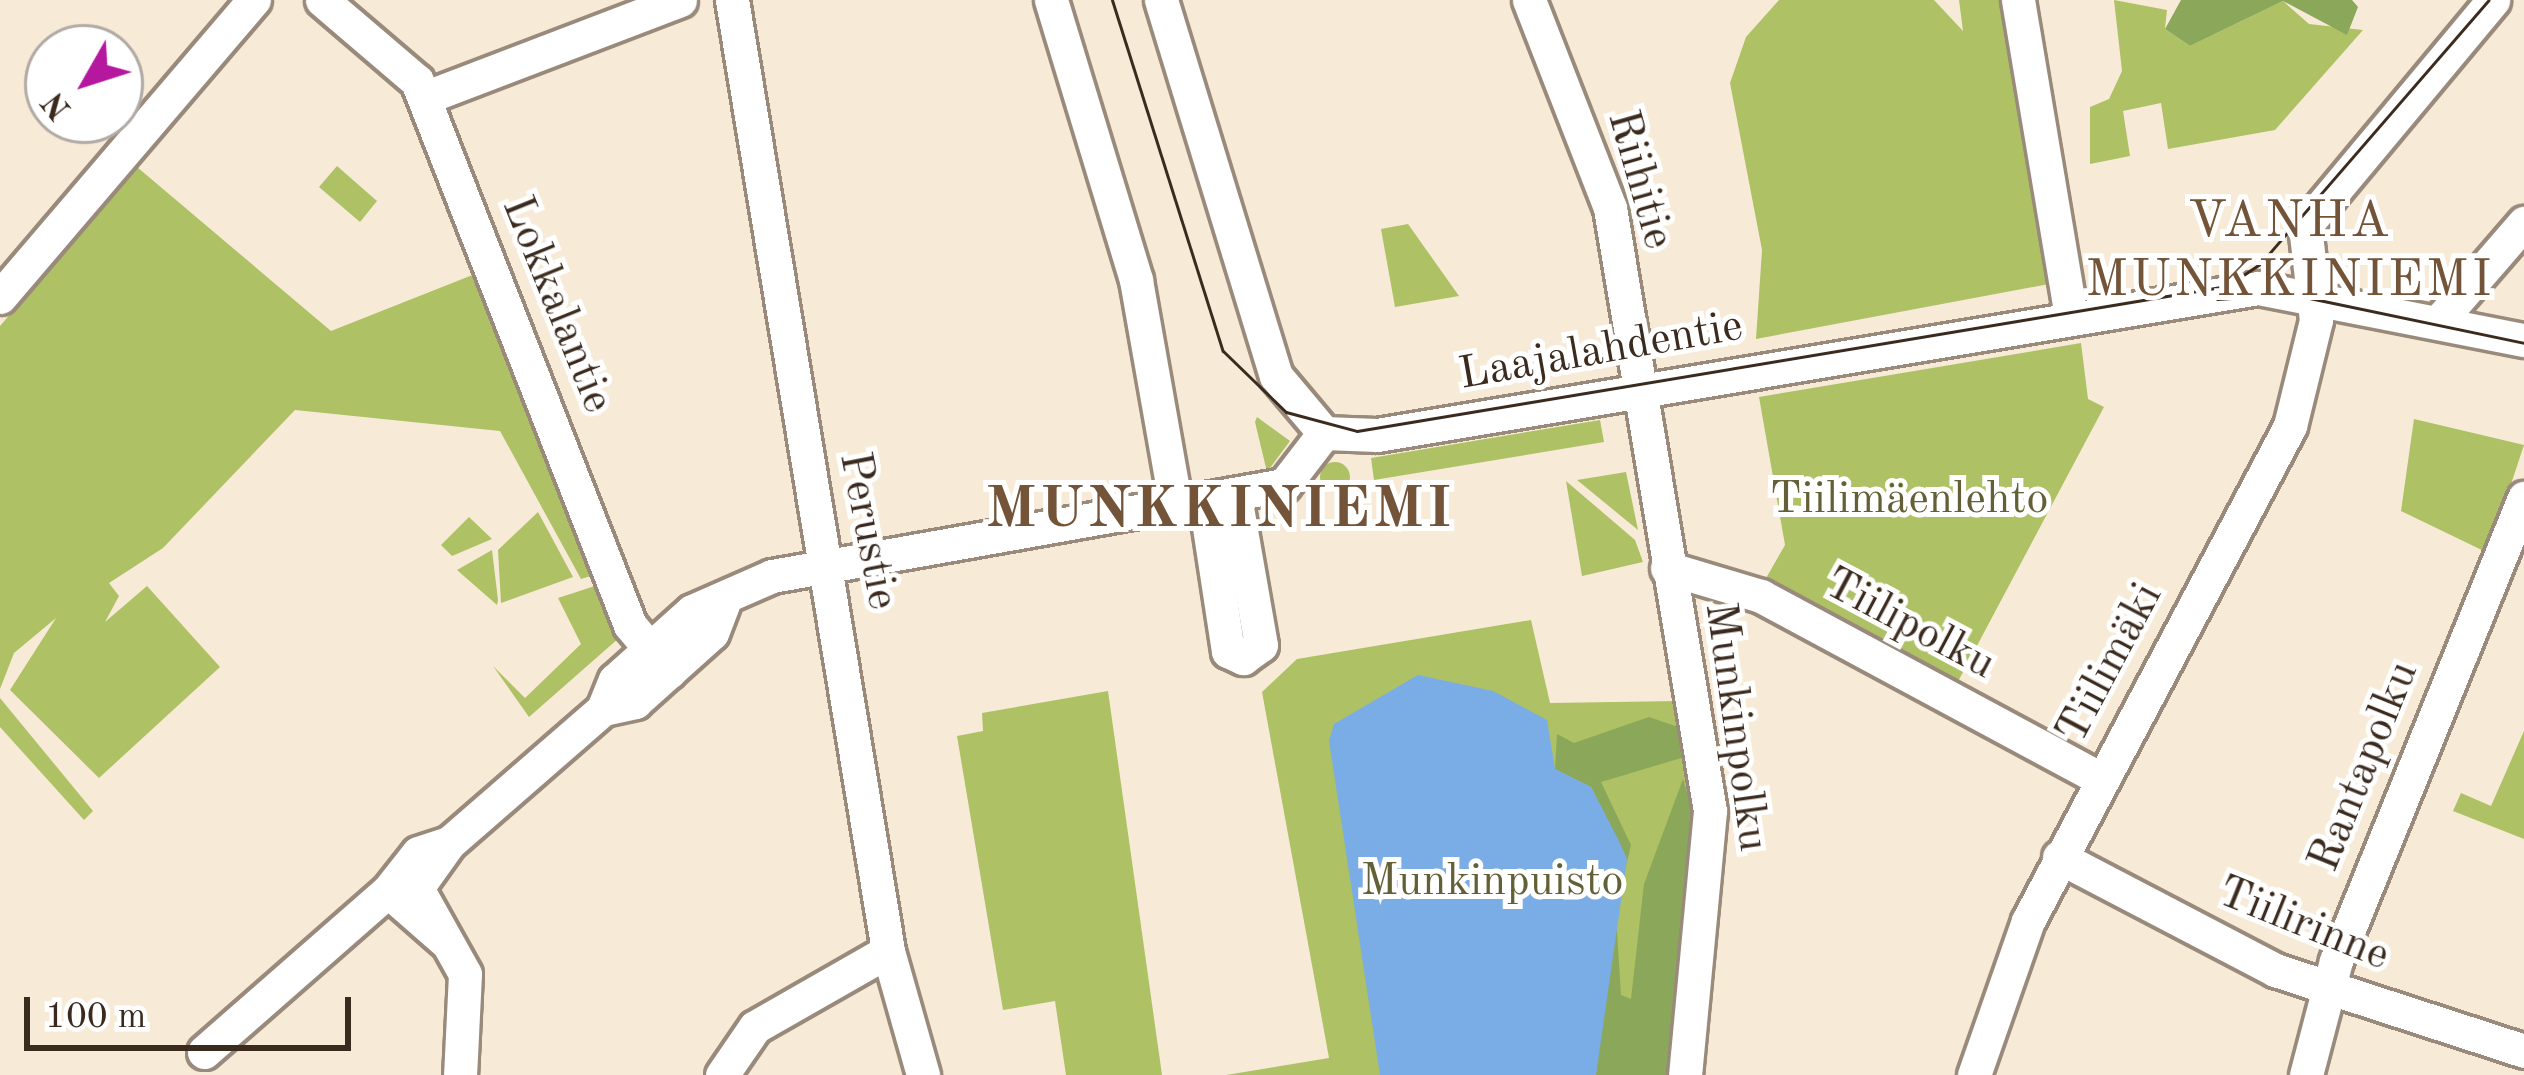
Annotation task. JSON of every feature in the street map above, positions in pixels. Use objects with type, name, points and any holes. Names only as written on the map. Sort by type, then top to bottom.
[{"type":"street","points":[[0,297],[254,0]]},
{"type":"street","name":"Lokkalantie","points":[[322,0],[424,98],[659,661]]},
{"type":"street","points":[[424,98],[680,0]]},
{"type":"street","name":"Perustie","points":[[732,0],[830,566],[888,951],[923,1075]]},
{"type":"street","points":[[1051,0],[1205,501]]},
{"type":"street","points":[[204,1052],[402,890],[418,853],[449,843],[604,709],[635,702],[659,661],[712,633],[723,604],[772,576],[1284,485],[1324,433],[1276,376],[1162,0]]},
{"type":"street","name":"Riihitie","points":[[1529,0],[1605,189],[1639,392]]},
{"type":"street","points":[[2018,0],[2071,318]]},
{"type":"street","name":"Tiilimäki","points":[[1974,1075],[2059,857],[2290,426],[2316,294],[2310,217],[2493,0]]},
{"type":"street","points":[[2439,321],[2524,223]]},
{"type":"street","name":"Laajalahdentie","points":[[1324,433],[1377,435],[2258,288],[2316,294],[2524,340]]},
{"type":"street","name":"Munkinpolku","points":[[1639,392],[1710,811],[1684,1075]]},
{"type":"street","name":"Rantapolku","points":[[2306,1075],[2326,988],[2524,498]]},
{"type":"street","name":"Tiilipolku","points":[[1667,568],[1761,596],[2101,778]]},
{"type":"street","name":"Tiilirinne","points":[[2059,857],[2326,988],[2524,1051]]},
{"type":"street","points":[[402,890],[444,940],[467,987],[460,1075]]},
{"type":"street","points":[[722,1075],[754,1027],[888,951]]},
{"type":"street","points":[[2521,1075],[2524,1065]]},
{"type":"green space","points":[[1779,0],[1934,0],[1963,31],[1959,0],[2001,0],[2049,284],[1756,339],[1762,250],[1730,83],[1746,37]]},
{"type":"green space","points":[[2114,0],[2167,10],[2165,29],[2190,46],[2283,1],[2309,24],[2363,30],[2275,130],[2168,149],[2161,103],[2123,111],[2130,156],[2090,164],[2090,107],[2109,99],[2122,71]]},
{"type":"green space","points":[[2181,0],[2352,0],[2358,7],[2347,35],[2283,1],[2190,46],[2165,29]]},
{"type":"green space","points":[[337,166],[377,201],[360,222],[319,187]]},
{"type":"green space","points":[[137,167],[331,331],[475,274],[594,575],[581,579],[500,431],[295,410],[163,548],[109,583],[119,596],[105,622],[147,586],[220,667],[99,778],[10,690],[56,618],[14,653],[0,689],[0,326]]},
{"type":"green space","points":[[1408,224],[1459,296],[1395,307],[1381,229]]},
{"type":"green space","name":"Tiilimäenlehto","points":[[2081,343],[2088,399],[2104,407],[1954,689],[1761,587],[1785,545],[1759,397]]},
{"type":"green space","points":[[1257,417],[1290,441],[1267,472],[1255,422]]},
{"type":"green space","points":[[2414,419],[2524,445],[2488,553],[2401,511]]},
{"type":"green space","points":[[1600,420],[1604,442],[1374,480],[1371,458]]},
{"type":"green space","points":[[1335,462],[1346,466],[1350,477],[1346,488],[1335,492],[1324,488],[1320,477],[1324,466]]},
{"type":"green space","points":[[1626,472],[1638,530],[1577,480]]},
{"type":"green space","points":[[1566,481],[1635,540],[1643,562],[1582,576]]},
{"type":"green space","points":[[538,512],[573,577],[501,603],[498,550]]},
{"type":"green space","points":[[469,517],[492,539],[452,556],[441,545]]},
{"type":"green space","points":[[492,550],[498,600],[497,605],[457,570]]},
{"type":"green space","points":[[598,585],[619,638],[529,717],[493,666],[525,698],[581,644],[558,598]]},
{"type":"green space","name":"Munkinpuisto","points":[[1531,620],[1550,703],[1679,701],[1702,842],[1670,1075],[1226,1075],[1329,1058],[1262,692],[1297,659]]},
{"type":"green space","points":[[1108,691],[1162,1075],[1066,1075],[1055,1001],[1003,1010],[957,736],[983,731],[982,713]]},
{"type":"green space","points":[[0,698],[93,811],[84,820],[0,727]]},
{"type":"green space","points":[[1649,717],[1684,729],[1688,756],[1601,782],[1631,845],[1618,899],[1627,859],[1591,787],[1555,769],[1557,734],[1574,743]]},
{"type":"green space","points":[[2524,731],[2524,839],[2453,811],[2461,793],[2491,806]]},
{"type":"green space","points":[[1683,779],[1702,842],[1670,1075],[1596,1075],[1609,933],[1616,916],[1621,995],[1631,999],[1644,884]]},
{"type":"water","points":[[1418,675],[1493,691],[1547,720],[1555,769],[1591,787],[1627,859],[1596,1075],[1380,1075],[1329,741],[1334,724]]},
{"type":"tram line","points":[[1112,0],[1223,351],[1286,412],[1357,431],[2227,286],[2260,264],[2489,0]]},
{"type":"tram line","points":[[2217,299],[2290,294],[2524,343]]},
{"type":"district","name":"VANHA MUNKKINIEMI","points":[[2290,253]]},
{"type":"district","name":"MUNKKINIEMI","points":[[1220,512]]}]
